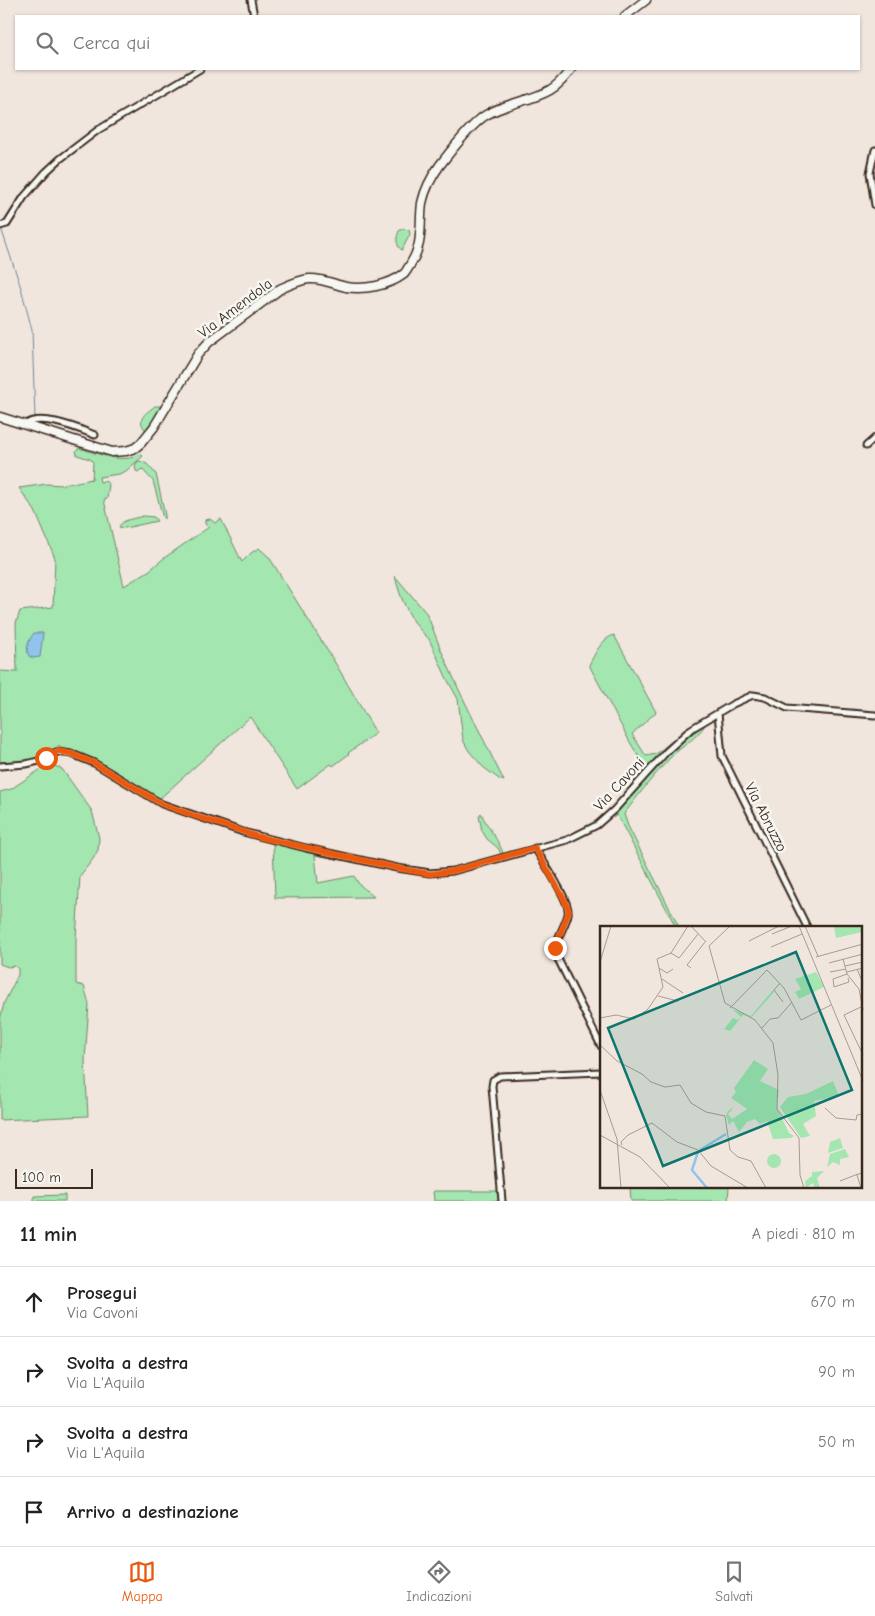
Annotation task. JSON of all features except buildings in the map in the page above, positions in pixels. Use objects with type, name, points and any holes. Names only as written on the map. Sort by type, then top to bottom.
[{"type":"main road","points":[[626,15],[646,0]]},
{"type":"main road","name":"Via Amendola","points":[[0,417],[112,452],[135,448],[154,427],[198,354],[209,342],[280,289],[309,279],[325,280],[345,287],[365,288],[386,284],[404,274],[417,254],[421,238],[423,201],[428,185],[439,167],[461,140],[484,116],[507,105],[550,90],[563,80],[570,70]]},
{"type":"street","points":[[251,0],[254,15]]},
{"type":"street","points":[[0,226],[8,224],[24,197],[60,159],[98,130],[198,70]]},
{"type":"street","points":[[875,150],[870,173],[875,205]]},
{"type":"street","points":[[24,425],[36,420],[58,423],[95,435]]},
{"type":"street","points":[[866,446],[875,438]]},
{"type":"street","name":"Via Cavoni","points":[[0,766],[39,761],[59,751],[72,754],[94,763],[162,804],[243,832],[324,852],[430,874],[453,871],[567,840],[597,825],[615,810],[667,751],[690,729],[753,695],[764,697],[787,708],[875,714]]},
{"type":"street","name":"Via Abruzzo","points":[[718,713],[722,756],[807,926]]},
{"type":"street","points":[[535,848],[569,911],[555,948],[556,955],[600,1044]]},
{"type":"street","points":[[502,1201],[493,1080],[500,1076],[600,1072]]},
{"type":"green space","points":[[402,229],[409,230],[410,234],[402,250],[397,239],[399,231]]},
{"type":"green space","points":[[155,406],[164,406],[147,432],[143,427],[142,420],[145,414]]},
{"type":"green space","points":[[79,448],[118,458],[133,457],[140,454],[143,456],[126,471],[99,477],[100,482],[105,481],[109,484],[107,499],[104,500],[124,586],[150,570],[209,527],[205,524],[205,520],[210,519],[215,523],[221,519],[242,562],[259,548],[269,557],[376,733],[333,766],[331,764],[297,789],[250,717],[157,801],[108,769],[64,751],[59,745],[38,760],[18,764],[0,762],[0,671],[17,672],[16,623],[20,611],[53,607],[55,558],[35,511],[19,488],[47,484],[62,485],[92,479],[93,462],[90,459],[77,455],[76,451]]},
{"type":"green space","points":[[140,461],[147,464],[156,474],[165,518],[163,518],[153,481],[142,469],[138,472],[136,471],[135,466]]},
{"type":"green space","points":[[143,516],[154,517],[157,521],[125,528],[119,527],[126,521]]},
{"type":"green space","points":[[395,576],[427,614],[459,690],[504,781],[483,767],[469,751],[463,740],[458,699],[429,639],[417,626],[407,610]]},
{"type":"green space","points":[[614,635],[656,712],[632,734],[646,756],[656,754],[672,741],[673,744],[647,770],[589,665],[602,643]]},
{"type":"green space","points":[[705,725],[698,734],[675,753],[624,814],[628,826],[678,926],[675,926],[617,815],[613,818],[666,756],[691,734]]},
{"type":"green space","points":[[47,765],[53,765],[62,769],[92,811],[99,838],[98,850],[80,876],[76,939],[76,984],[84,986],[89,1004],[85,1060],[88,1116],[0,1120],[0,1020],[4,1003],[18,975],[18,969],[15,966],[8,967],[0,964],[0,792],[11,789]]},
{"type":"green space","points":[[481,813],[500,845],[504,856],[487,839],[482,831],[479,816]]},
{"type":"green space","points":[[273,842],[343,860],[315,855],[318,883],[354,876],[359,884],[374,897],[275,898]]},
{"type":"green space","points":[[630,1188],[729,1188],[728,1201],[631,1201]]},
{"type":"green space","points":[[433,1191],[500,1191],[500,1201],[434,1201]]},
{"type":"green space","points":[[65,1195],[65,1201],[34,1201],[34,1196]]},
{"type":"water","points":[[34,633],[43,633],[40,657],[33,658],[29,656],[28,647]]},
{"type":"waterway","points":[[1,228],[21,288],[32,330],[35,418]]},
{"type":"route","points":[[46,758],[59,751],[72,754],[94,763],[162,804],[243,832],[397,868],[430,874],[453,871],[535,848],[569,911],[555,948]]}]
